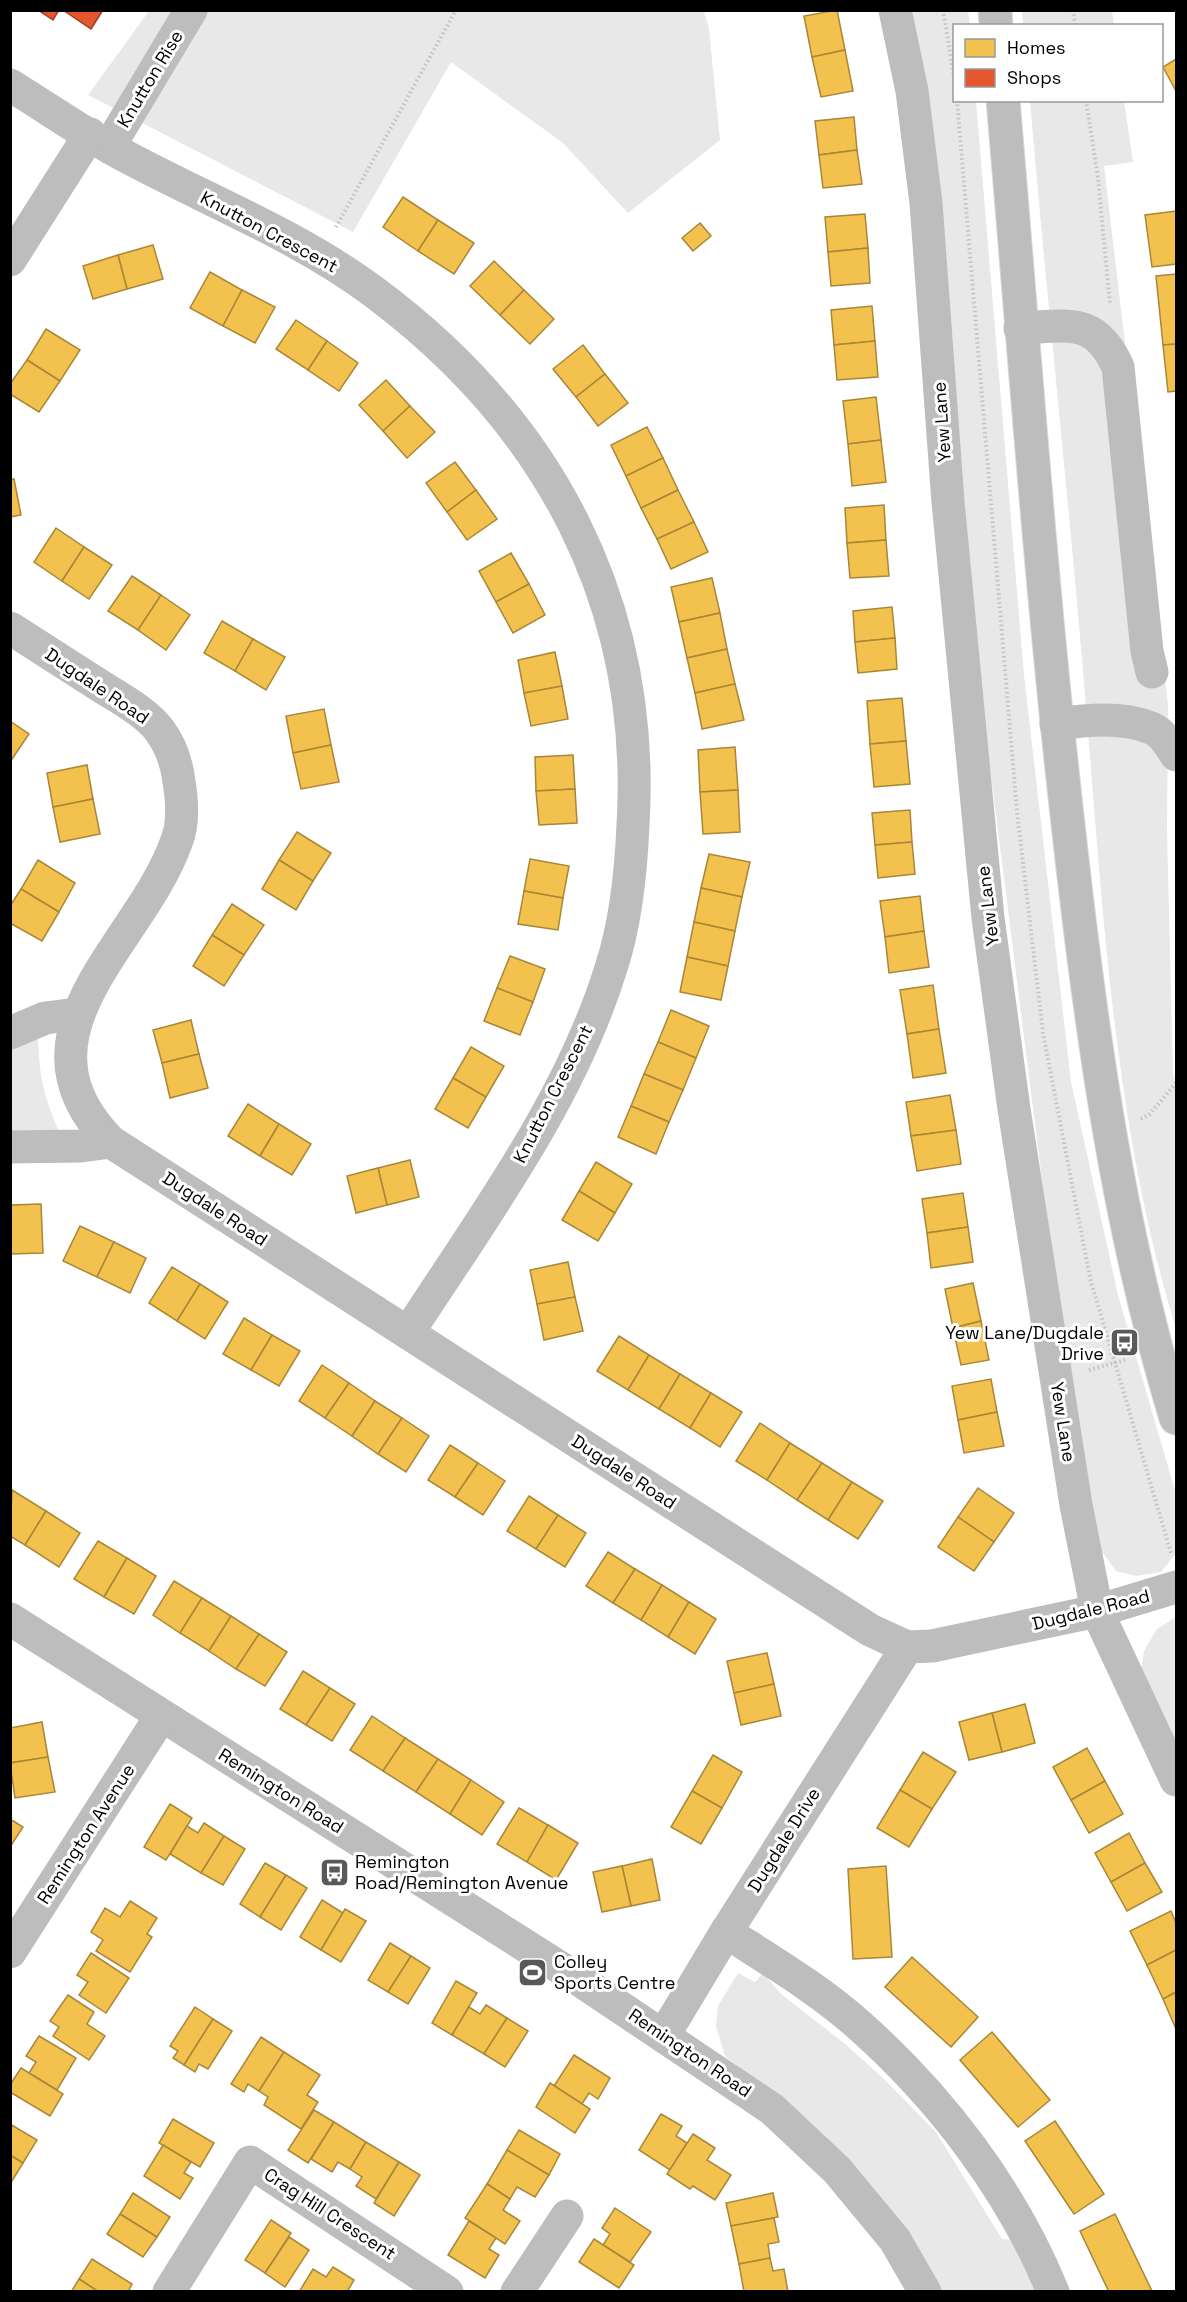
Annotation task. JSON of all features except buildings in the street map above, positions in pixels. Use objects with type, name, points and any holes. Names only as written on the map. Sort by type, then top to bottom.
[{"type":"street","name":"Knutton Rise","points":[[10,261],[100,141],[190,10]]},
{"type":"street","name":"Yew Lane","points":[[895,10],[912,91],[926,203],[948,502],[988,918],[1014,1109],[1076,1505],[1097,1611],[1176,1780]]},
{"type":"street","name":"Knutton Crescent","points":[[10,85],[100,141],[320,255],[374,292],[432,339],[492,399],[536,456],[571,516],[605,595],[627,686],[636,774],[630,873],[614,955],[579,1052],[536,1134],[408,1333]]},
{"type":"street","points":[[1003,102],[1020,328],[1056,724],[1088,1004],[1100,1083],[1125,1213],[1176,1418]]},
{"type":"street","points":[[1020,328],[1076,325],[1093,332],[1109,346],[1118,367],[1147,651],[1152,672]]},
{"type":"street","name":"Dugdale Road","points":[[10,628],[127,703],[160,730],[177,762],[182,803],[178,839],[157,881],[77,1014],[71,1042],[71,1073],[78,1099],[93,1124],[111,1142],[862,1624],[907,1647],[960,1640],[1097,1611],[1176,1587]]},
{"type":"street","points":[[1056,724],[1093,719],[1152,728],[1167,741],[1176,755]]},
{"type":"street","points":[[10,1033],[45,1018],[77,1014]]},
{"type":"street","points":[[10,1147],[81,1146],[111,1142]]},
{"type":"street","name":"Remington Road","points":[[10,1619],[664,2035],[772,2109],[837,2170],[895,2240],[925,2292]]},
{"type":"street","name":"Dugdale Drive","points":[[664,2035],[726,1932],[907,1647]]},
{"type":"street","name":"Remington Avenue","points":[[10,1952],[161,1716]]},
{"type":"street","points":[[726,1932],[858,2024],[918,2081],[960,2132],[999,2191],[1037,2252],[1053,2292]]},
{"type":"street","name":"Crag Hill Crescent","points":[[168,2292],[250,2162],[447,2292]]},
{"type":"street","points":[[518,2292],[567,2216]]},
{"type":"path","points":[[320,255],[456,10]]},
{"type":"path","points":[[943,10],[953,70]]},
{"type":"path","points":[[1086,102],[1098,178],[1110,312],[1101,339]]},
{"type":"path","points":[[926,203],[1011,200]]},
{"type":"path","points":[[1056,1377],[1116,1363],[1157,1347]]},
{"type":"shaded area","points":[[149,11],[704,11],[709,29],[720,140],[628,213],[563,143],[451,62],[353,232],[88,95]]},
{"type":"shaded area","points":[[908,11],[968,11],[970,24],[953,24],[953,102],[976,102],[1024,675],[1071,1082],[1118,1295],[1176,1494],[1176,1553],[1161,1572],[1136,1576],[1116,1571],[1097,1545],[1044,1195],[983,712]]},
{"type":"shaded area","points":[[1022,11],[1112,11],[1114,24],[1023,24]]},
{"type":"shaded area","points":[[1030,102],[1124,102],[1133,162],[1104,166],[1168,704],[1167,831],[1173,1072],[1176,1088],[1176,1329],[1154,1249],[1137,1168],[1112,1003]]},
{"type":"shaded area","points":[[38,1034],[44,1088],[62,1138],[11,1138],[11,1047]]},
{"type":"shaded area","points":[[1176,1617],[1176,1748],[1140,1675],[1144,1651],[1157,1629]]},
{"type":"shaded area","points":[[738,1973],[755,1982],[763,1973],[781,1994],[844,2043],[885,2080],[936,2132],[1002,2239],[1016,2241],[1035,2291],[939,2291],[911,2235],[823,2134],[725,2056],[716,2026],[718,2006]]},
{"type":"place","name":"Yew Lane/Dugdale Drive","points":[[1125,1343]]},
{"type":"place","name":"Remington Road/Remington Avenue","points":[[334,1872]]},
{"type":"place","name":"Colley Sports Centre","points":[[533,1972]]}]
